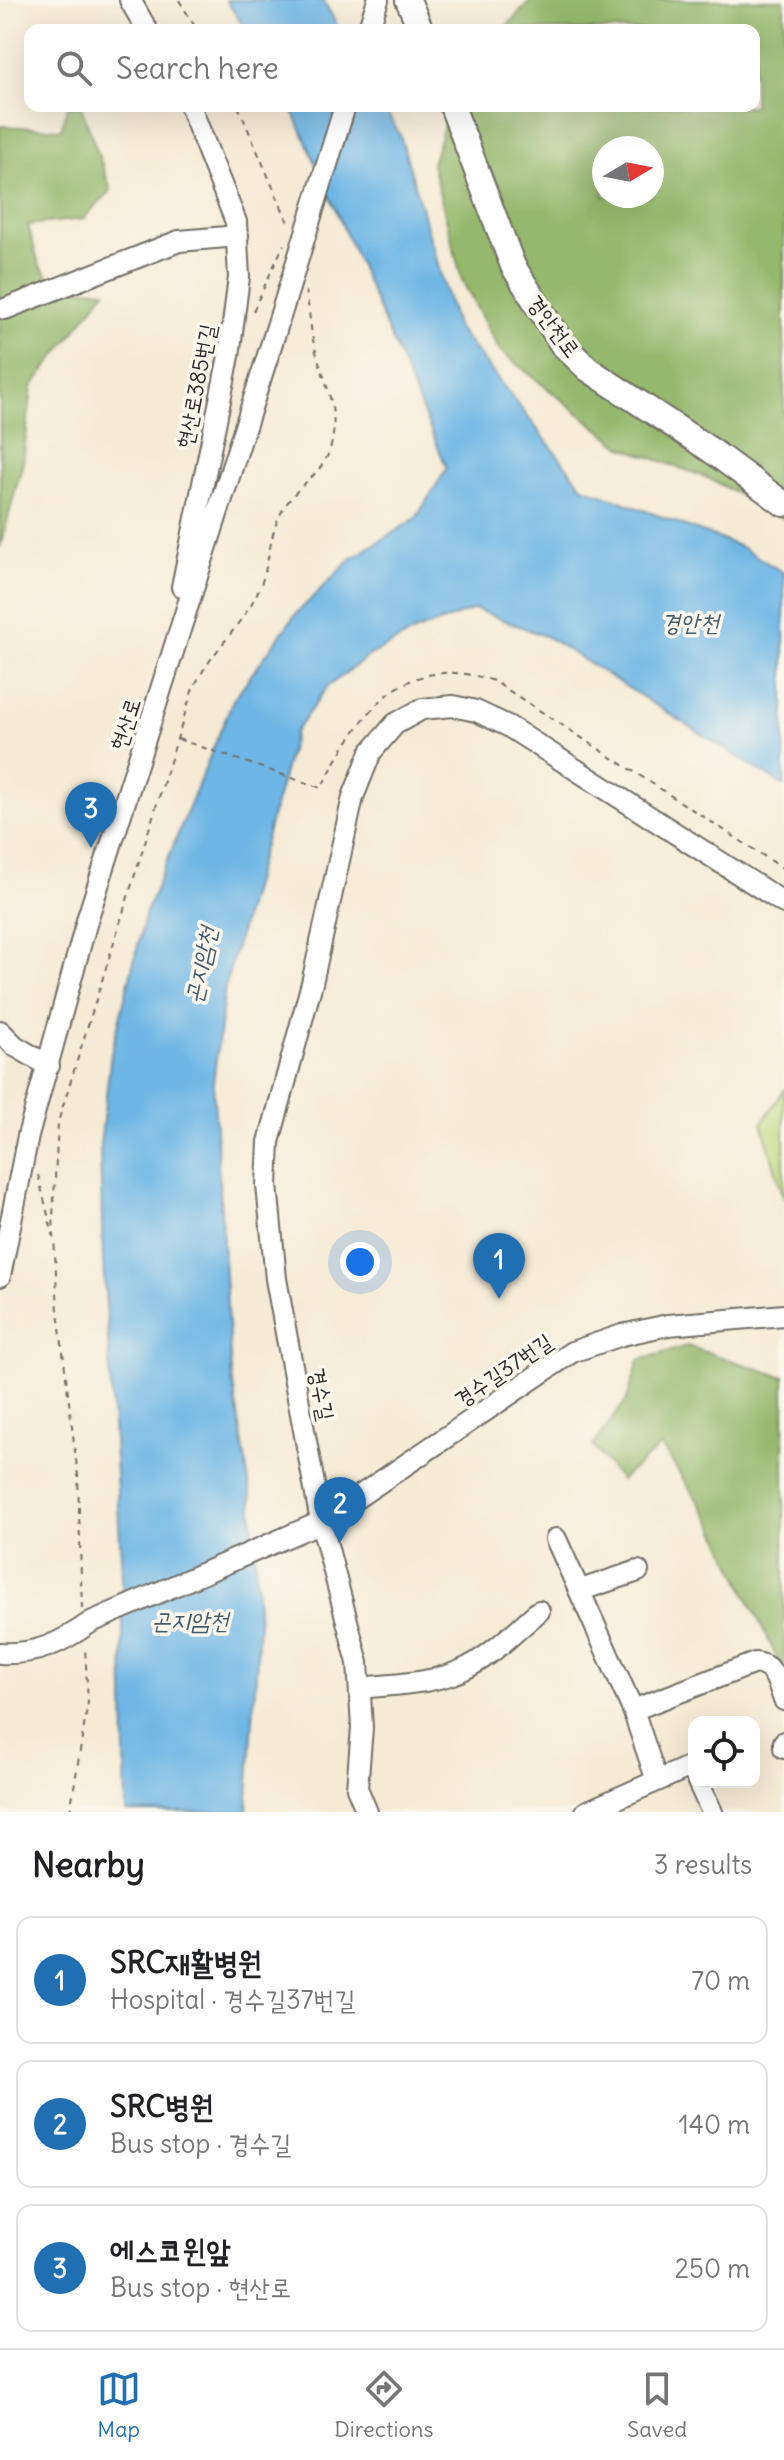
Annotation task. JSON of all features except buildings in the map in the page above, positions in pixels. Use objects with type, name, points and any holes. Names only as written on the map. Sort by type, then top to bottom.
[{"type":"main road","points":[[408,0],[418,24]]},
{"type":"main road","name":"경안천로","points":[[454,112],[513,266],[562,344],[588,369],[712,451],[784,504]]},
{"type":"street","points":[[130,0],[144,24]]},
{"type":"street","points":[[370,24],[378,0]]},
{"type":"street","name":"현산로385번길","points":[[164,681],[229,356],[239,277],[236,222],[192,112]]},
{"type":"street","name":"현산로","points":[[0,1276],[24,1151],[88,917],[343,112]]},
{"type":"street","points":[[5,309],[179,241],[238,236]]},
{"type":"street","name":"경수길","points":[[367,1812],[357,1788],[362,1688],[321,1522],[276,1279],[267,1185],[269,1142],[312,983],[353,797],[371,752],[395,724],[422,709],[453,706],[476,711],[508,726],[784,903]]},
{"type":"street","points":[[0,1031],[15,1046],[49,1066]]},
{"type":"street","name":"경수길37번길","points":[[0,1653],[45,1649],[61,1643],[86,1625],[321,1522],[572,1352],[622,1335],[668,1325],[784,1315]]},
{"type":"street","points":[[556,1539],[633,1710],[657,1781]]},
{"type":"street","points":[[581,1590],[638,1571]]},
{"type":"street","points":[[362,1688],[438,1678],[461,1671],[484,1658],[539,1611]]},
{"type":"street","points":[[633,1710],[755,1663],[764,1664],[774,1673],[784,1700]]},
{"type":"street","points":[[784,1742],[784,1748]]},
{"type":"street","points":[[586,1812],[688,1767]]},
{"type":"street","points":[[701,1788],[712,1812]]},
{"type":"path","points":[[179,0],[193,24]]},
{"type":"path","points":[[241,112],[291,229]]},
{"type":"path","points":[[252,312],[284,243]]},
{"type":"path","points":[[70,1812],[88,1702],[78,1476],[58,1311],[55,1240],[58,1122],[177,739],[205,663],[258,592],[267,569],[275,523],[285,505],[326,465],[333,434],[333,406],[313,339],[306,289]]},
{"type":"path","points":[[494,681],[784,869]]},
{"type":"path","points":[[177,739],[313,785]]},
{"type":"path","points":[[37,1172],[55,1240]]},
{"type":"green space","points":[[531,0],[784,0],[784,519],[708,478],[622,447],[499,350],[462,280],[432,164],[448,112],[760,112],[760,24],[509,24]]},
{"type":"green space","points":[[66,112],[83,112],[111,190],[83,219],[28,225],[39,265],[58,288],[106,290],[32,387],[23,462],[0,548],[0,126],[61,129]]},
{"type":"green space","points":[[784,1090],[784,1199],[762,1123]]},
{"type":"green space","points":[[687,1346],[784,1377],[784,1673],[711,1520],[661,1446],[620,1480],[593,1446],[627,1399],[639,1360]]},
{"type":"water","points":[[226,0],[323,0],[337,24],[242,24]]},
{"type":"water","name":"곤지암천","points":[[294,112],[387,112],[400,135],[456,326],[583,487],[741,547],[784,573],[784,786],[547,637],[475,609],[416,631],[370,655],[327,687],[295,732],[225,987],[213,1083],[231,1371],[251,1495],[259,1626],[247,1812],[126,1812],[122,1573],[103,1259],[100,1145],[111,1054],[146,912],[233,700],[295,615],[351,559],[416,518],[447,468]]},
{"type":"place","name":"에스코윈앞","points":[[91,848]]},
{"type":"place","name":"SRC재활병원","points":[[499,1299]]},
{"type":"place","name":"SRC병원","points":[[340,1543]]},
{"type":"water label","name":"경안천","points":[[690,623]]}]
